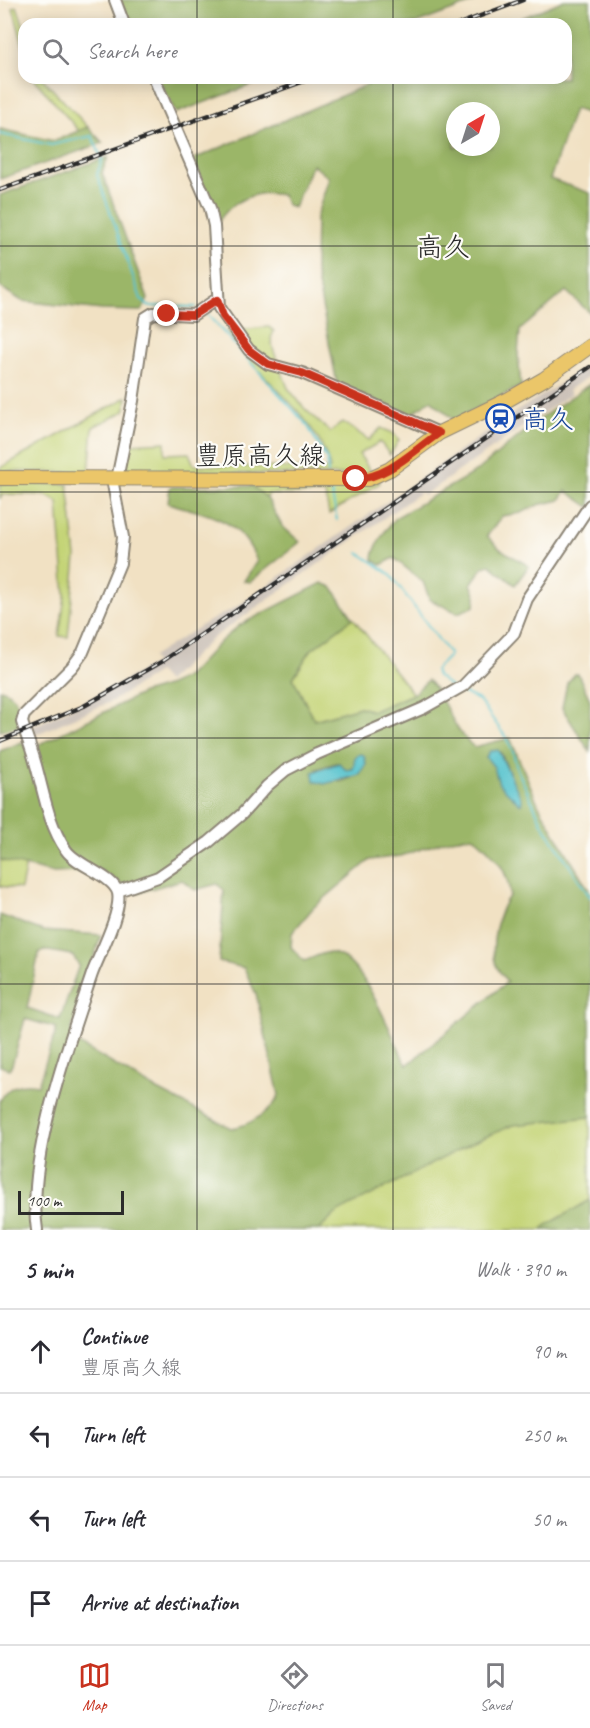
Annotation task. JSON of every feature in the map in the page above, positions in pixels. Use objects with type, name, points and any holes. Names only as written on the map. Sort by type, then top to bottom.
[{"type":"main road","name":"豊原高久線","points":[[0,478],[368,478],[390,469],[439,433],[528,388],[590,346]]},
{"type":"street","points":[[115,0],[122,18]]},
{"type":"street","points":[[157,84],[210,208],[214,226],[217,300],[223,316],[249,350],[268,364],[302,373],[439,433]]},
{"type":"street","points":[[37,1230],[34,1188],[45,1133],[92,976],[116,912],[118,891],[111,882],[77,861],[67,851],[54,827],[22,722],[24,716],[72,667],[83,652],[120,563],[123,537],[115,479],[133,401],[145,318],[153,313],[193,315],[217,300]]},
{"type":"street","points":[[118,891],[158,877],[209,843],[286,770],[317,754],[396,721],[458,690],[514,633],[527,599],[590,506]]},
{"type":"shaded area","points":[[590,365],[590,375],[569,390],[571,394],[424,495],[421,492],[214,637],[167,682],[158,672],[114,700],[30,737],[28,729],[106,691],[155,663],[152,657],[202,625],[236,607],[494,427],[490,420],[508,409],[511,415]]},
{"type":"green space","points":[[118,0],[480,0],[431,18],[127,18]]},
{"type":"green space","points":[[564,0],[590,0],[590,110],[586,113],[574,109],[550,179],[590,193],[590,313],[566,291],[520,330],[518,354],[521,386],[454,420],[431,400],[409,416],[337,384],[315,269],[316,218],[329,178],[312,164],[294,208],[287,205],[282,195],[253,195],[236,203],[217,224],[194,159],[369,84],[572,84],[572,18],[522,18]]},
{"type":"green space","points":[[17,6],[21,18],[18,18],[18,27],[13,8]]},
{"type":"green space","points":[[38,84],[48,84],[88,127],[80,132]]},
{"type":"green space","points":[[161,84],[254,84],[176,113]]},
{"type":"green space","points":[[88,127],[103,143],[0,179],[0,129],[54,141]]},
{"type":"green space","points":[[108,157],[102,173],[148,299],[142,311],[102,310],[22,301],[0,287],[0,195]]},
{"type":"green space","points":[[269,327],[274,331],[271,338],[273,349],[288,388],[305,409],[330,432],[343,422],[369,440],[381,428],[393,433],[399,440],[390,455],[380,442],[359,454],[371,472],[359,475],[123,472],[130,444],[165,442],[165,454],[189,453],[194,465],[330,469],[326,454],[310,426],[242,353],[227,331]]},
{"type":"green space","points":[[590,384],[590,507],[566,491],[560,500],[538,505],[521,513],[502,516],[487,536],[500,549],[529,566],[515,585],[490,565],[483,567],[471,584],[476,596],[475,606],[458,613],[430,600],[423,582],[394,558],[381,565],[373,560],[378,544],[395,518],[477,471],[541,418]]},
{"type":"green space","points":[[127,397],[125,411],[93,427],[89,473],[0,471],[0,468]]},
{"type":"green space","points":[[379,480],[380,483],[329,514],[325,494],[268,494],[267,498],[252,486],[356,485]]},
{"type":"green space","points":[[0,483],[68,484],[76,557],[68,637],[59,636],[65,596],[58,502],[45,495],[3,494],[0,498]]},
{"type":"green space","points":[[252,486],[267,498],[282,526],[300,542],[250,582],[244,581],[257,561],[242,535],[222,520],[168,503],[170,487]]},
{"type":"green space","points":[[322,583],[332,587],[353,618],[311,650],[293,678],[314,720],[360,707],[373,711],[413,694],[428,680],[460,732],[474,747],[510,738],[539,806],[590,892],[590,1117],[513,1125],[474,1142],[338,1212],[319,1230],[0,1230],[0,1101],[11,1088],[26,1084],[38,1085],[57,1028],[25,1019],[12,1065],[9,1069],[0,1066],[0,915],[43,931],[101,935],[71,1031],[77,1043],[152,1087],[231,1128],[245,1125],[259,1117],[272,1106],[279,1095],[256,994],[244,968],[219,962],[224,890],[217,884],[195,890],[182,880],[137,893],[101,871],[53,873],[0,860],[0,751],[22,742],[25,746],[40,744],[143,693],[170,685],[188,676],[221,641],[240,625]],"holes":[[[490,751],[501,753],[515,786],[486,757]],[[335,763],[339,763],[346,770],[353,769],[356,764],[366,764],[359,775],[340,782],[317,769]],[[473,836],[493,855],[503,869],[510,895],[498,919],[494,938],[494,957],[496,965],[507,982],[407,1065],[374,998],[352,965],[339,956],[326,953],[304,961],[291,947],[292,933],[313,908],[370,860],[401,856],[451,839]],[[43,950],[72,955],[79,965],[60,1019],[27,1008],[39,953]]]},
{"type":"green space","points":[[353,618],[413,694],[373,711],[360,707],[314,720],[293,678],[311,650]]},
{"type":"green space","points":[[575,674],[578,674],[590,700],[590,752],[562,708],[567,683]]},
{"type":"green space","points":[[0,689],[12,695],[23,714],[19,726],[0,731]]},
{"type":"green space","points":[[0,860],[26,864],[21,889],[0,886]]},
{"type":"green space","points":[[590,1110],[590,1217],[572,1230],[290,1230],[446,1136]]},
{"type":"green space","points":[[590,1200],[590,1230],[541,1230],[545,1226]]},
{"type":"water","points":[[498,750],[522,800],[521,805],[499,784],[494,767],[486,757],[490,751]]},
{"type":"water","points":[[360,754],[364,755],[366,764],[359,775],[324,784],[314,781],[313,772],[339,763],[346,770],[353,769],[355,757]]},
{"type":"waterway","points":[[0,134],[51,145],[92,136],[102,159],[97,175],[141,299],[148,306],[196,307]]},
{"type":"waterway","points":[[208,315],[307,425],[327,460],[328,473]]},
{"type":"waterway","points":[[330,485],[337,520]]},
{"type":"waterway","points":[[359,553],[390,574],[450,655],[435,670],[437,676],[451,687]]},
{"type":"waterway","points":[[459,691],[479,700],[505,736],[513,752],[517,769],[542,823],[590,897]]},
{"type":"railway","points":[[475,18],[523,0]]},
{"type":"railway","points":[[0,190],[296,84]]},
{"type":"railway","points":[[0,741],[84,706],[163,661],[590,367]]},
{"type":"place","name":"高久","points":[[501,419]]},
{"type":"district","name":"高久","points":[[443,247]]},
{"type":"route","points":[[167,314],[193,315],[217,300],[223,316],[249,350],[268,364],[302,373],[439,433],[378,476],[356,479]]}]
